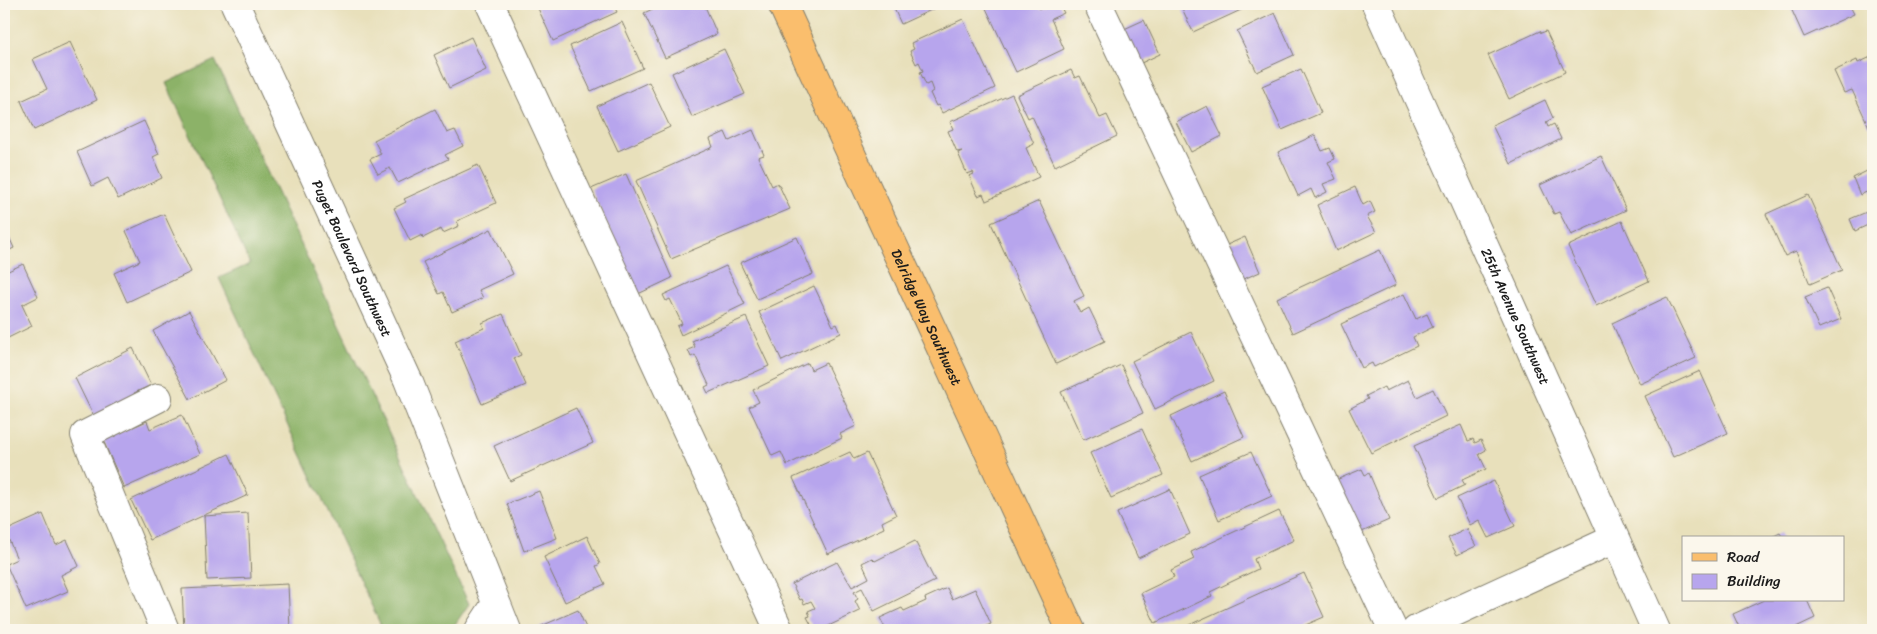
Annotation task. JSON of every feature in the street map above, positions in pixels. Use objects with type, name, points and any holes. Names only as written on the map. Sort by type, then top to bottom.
[{"type":"main road","name":"Delridge Way Southwest","points":[[782,4],[1071,630]]},
{"type":"street","name":"Puget Boulevard Southwest","points":[[235,4],[408,380],[507,630]]},
{"type":"street","points":[[490,4],[779,630]]},
{"type":"street","points":[[1098,4],[1393,630]]},
{"type":"street","name":"25th Avenue Southwest","points":[[1376,4],[1656,630]]},
{"type":"street","points":[[158,398],[85,435],[165,630]]},
{"type":"street","points":[[1416,630],[1614,539]]},
{"type":"street","points":[[479,630],[496,604]]},
{"type":"green space","points":[[215,60],[469,604],[451,630],[383,630],[219,278],[250,264],[166,83]]},
{"type":"building","points":[[536,4],[613,4],[617,12],[553,41]]},
{"type":"building","points":[[663,4],[704,4],[717,34],[665,58],[644,13]]},
{"type":"building","points":[[892,4],[944,4],[901,24]]},
{"type":"building","points":[[984,4],[1042,4],[1038,6],[1040,9],[1051,4],[1059,4],[1064,13],[1051,19],[1064,49],[1016,72]]},
{"type":"building","points":[[1180,4],[1254,4],[1193,32]]},
{"type":"building","points":[[1789,4],[1849,4],[1854,14],[1804,37]]},
{"type":"building","points":[[1275,13],[1294,55],[1257,72],[1237,31]]},
{"type":"building","points":[[963,19],[995,88],[942,113],[938,105],[936,106],[930,93],[933,91],[930,83],[926,85],[920,72],[923,71],[919,62],[916,64],[910,51],[914,49],[911,43]]},
{"type":"building","points":[[1144,20],[1160,54],[1137,65],[1122,30]]},
{"type":"building","points":[[622,22],[643,68],[591,91],[570,46]]},
{"type":"building","points":[[1540,31],[1541,33],[1546,31],[1565,72],[1509,99],[1488,55]]},
{"type":"building","points":[[471,37],[486,70],[449,88],[434,55]]},
{"type":"building","points":[[70,42],[97,100],[34,130],[21,101],[47,89],[33,59]]},
{"type":"building","points":[[724,49],[745,94],[692,117],[672,73]]},
{"type":"building","points":[[1873,56],[1873,125],[1869,127],[1852,90],[1844,93],[1834,71],[1857,60],[1858,63]]},
{"type":"building","points":[[1301,69],[1321,113],[1282,130],[1262,86]]},
{"type":"building","points":[[1071,70],[1075,78],[1080,76],[1100,118],[1107,115],[1117,136],[1055,166],[1032,116],[1028,118],[1017,95]]},
{"type":"building","points":[[649,82],[670,127],[618,151],[597,106]]},
{"type":"building","points":[[1012,94],[1034,144],[1026,148],[1039,177],[986,201],[983,194],[978,196],[969,176],[974,174],[973,172],[967,174],[958,153],[962,151],[957,152],[948,131],[953,129],[950,122]]},
{"type":"building","points":[[1545,100],[1553,118],[1546,122],[1548,127],[1554,124],[1561,139],[1511,164],[1492,125]]},
{"type":"building","points":[[1207,106],[1222,136],[1191,152],[1176,122]]},
{"type":"building","points":[[435,109],[447,133],[455,130],[463,146],[445,155],[448,159],[398,183],[390,168],[378,174],[370,159],[381,154],[374,140]]},
{"type":"building","points":[[144,121],[159,154],[153,157],[162,178],[118,199],[108,178],[92,186],[77,152]]},
{"type":"building","points":[[753,130],[764,155],[758,157],[772,186],[778,183],[790,209],[671,259],[636,181],[713,147],[710,139],[725,132],[729,141]]},
{"type":"building","points":[[1315,135],[1322,151],[1330,148],[1335,159],[1328,162],[1336,179],[1323,184],[1327,192],[1315,198],[1311,189],[1298,196],[1278,152]]},
{"type":"building","points":[[1601,156],[1626,210],[1571,235],[1559,212],[1554,214],[1540,185]]},
{"type":"building","points":[[478,165],[496,203],[457,221],[459,226],[443,233],[441,229],[423,238],[422,235],[410,241],[394,208],[406,202],[404,199]]},
{"type":"building","points":[[1873,168],[1873,195],[1871,190],[1860,195],[1853,178]]},
{"type":"building","points":[[626,174],[672,278],[638,294],[591,189]]},
{"type":"building","points":[[1355,187],[1363,205],[1370,201],[1375,212],[1367,216],[1376,232],[1336,251],[1317,205]]},
{"type":"building","points":[[1808,195],[1842,270],[1810,284],[1796,251],[1785,256],[1766,214]]},
{"type":"building","points":[[1039,201],[1084,296],[1074,301],[1080,313],[1089,308],[1105,341],[1056,364],[991,223]]},
{"type":"building","points":[[1869,211],[1873,215],[1873,232],[1870,224],[1855,231],[1850,219]]},
{"type":"building","points":[[164,214],[191,272],[127,302],[114,273],[140,261],[126,231]]},
{"type":"building","points":[[1622,221],[1649,281],[1596,306],[1568,246]]},
{"type":"building","points":[[4,226],[14,248],[4,253]]},
{"type":"building","points":[[491,229],[513,274],[479,290],[483,298],[452,312],[443,292],[439,294],[423,262]]},
{"type":"building","points":[[797,237],[813,274],[757,299],[740,263]]},
{"type":"building","points":[[1245,237],[1260,272],[1234,283],[1220,248]]},
{"type":"building","points":[[1380,250],[1396,285],[1293,333],[1277,298]]},
{"type":"building","points":[[23,264],[38,297],[22,305],[32,326],[4,340],[4,273]]},
{"type":"building","points":[[726,266],[745,304],[681,335],[677,326],[682,324],[670,299],[666,301],[663,295]]},
{"type":"building","points":[[814,286],[833,326],[837,324],[841,333],[782,361],[759,312]]},
{"type":"building","points":[[1827,288],[1841,319],[1819,328],[1805,297]]},
{"type":"building","points":[[1404,294],[1416,319],[1427,314],[1433,327],[1413,337],[1417,346],[1374,367],[1372,363],[1362,368],[1341,324]]},
{"type":"building","points":[[1667,297],[1696,358],[1640,384],[1612,323]]},
{"type":"building","points":[[189,311],[226,380],[190,399],[153,331]]},
{"type":"building","points":[[503,314],[521,355],[514,358],[526,385],[482,404],[455,341],[484,328],[482,323]]},
{"type":"building","points":[[746,317],[769,366],[708,393],[705,387],[709,385],[695,355],[691,357],[688,350],[695,347],[692,341]]},
{"type":"building","points":[[1191,332],[1214,381],[1155,409],[1132,361]]},
{"type":"building","points":[[133,348],[151,385],[134,393],[137,400],[96,421],[75,378]]},
{"type":"building","points":[[808,363],[811,370],[826,363],[856,426],[840,434],[842,438],[787,465],[781,452],[772,456],[749,407],[759,402],[753,390]]},
{"type":"building","points":[[1121,365],[1143,413],[1083,440],[1061,392]]},
{"type":"building","points":[[1700,371],[1728,433],[1673,457],[1645,396]]},
{"type":"building","points":[[1408,380],[1417,397],[1433,389],[1446,416],[1371,453],[1349,409],[1368,399],[1366,396],[1384,387],[1386,391]]},
{"type":"building","points":[[1224,391],[1244,437],[1192,461],[1171,416]]},
{"type":"building","points":[[576,408],[593,443],[510,481],[494,446]]},
{"type":"building","points":[[182,415],[200,454],[124,488],[103,440],[147,421],[150,429]]},
{"type":"building","points":[[1461,425],[1468,441],[1473,439],[1475,443],[1481,440],[1486,450],[1479,454],[1486,469],[1462,480],[1465,485],[1438,498],[1414,446]]},
{"type":"building","points":[[1142,429],[1163,475],[1111,498],[1090,453]]},
{"type":"building","points":[[850,452],[854,459],[867,453],[896,515],[882,522],[884,528],[828,554],[793,478]]},
{"type":"building","points":[[1251,452],[1272,496],[1219,520],[1199,475]]},
{"type":"building","points":[[229,454],[248,495],[150,540],[131,500]]},
{"type":"building","points":[[1362,469],[1365,475],[1369,473],[1389,520],[1355,535],[1336,480]]},
{"type":"building","points":[[1494,481],[1515,526],[1488,538],[1479,520],[1470,525],[1457,498]]},
{"type":"building","points":[[1170,489],[1190,534],[1138,558],[1117,513]]},
{"type":"building","points":[[539,491],[557,538],[524,551],[507,504]]},
{"type":"building","points":[[1279,511],[1294,540],[1254,559],[1258,569],[1210,592],[1212,596],[1155,623],[1141,593],[1174,577],[1171,570],[1194,559],[1191,552]]},
{"type":"building","points":[[248,513],[251,578],[207,580],[204,516]]},
{"type":"building","points":[[43,514],[56,545],[67,540],[79,566],[61,575],[68,591],[26,609],[6,564],[17,559],[5,531]]},
{"type":"building","points":[[1467,529],[1476,546],[1457,555],[1448,538]]},
{"type":"building","points":[[587,536],[600,564],[596,566],[605,584],[565,602],[544,557]]},
{"type":"building","points":[[915,541],[935,581],[874,611],[862,588],[854,592],[858,599],[855,601],[860,611],[820,630],[814,630],[807,617],[810,616],[808,611],[815,608],[811,601],[804,604],[802,599],[800,600],[792,584],[837,562],[852,587],[869,578],[862,563],[872,558],[875,561]]},
{"type":"building","points":[[1304,573],[1324,617],[1295,630],[1178,630]]},
{"type":"building","points":[[288,584],[290,630],[184,630],[182,589]]},
{"type":"building","points":[[947,588],[952,599],[975,589],[991,624],[977,630],[880,630],[885,628],[880,618],[902,608],[904,611],[926,601],[925,598]]},
{"type":"building","points":[[1760,602],[1808,602],[1815,618],[1796,627],[1797,630],[1747,630],[1745,625],[1739,627],[1733,614]]},
{"type":"building","points":[[578,610],[587,630],[538,630],[537,628]]}]
